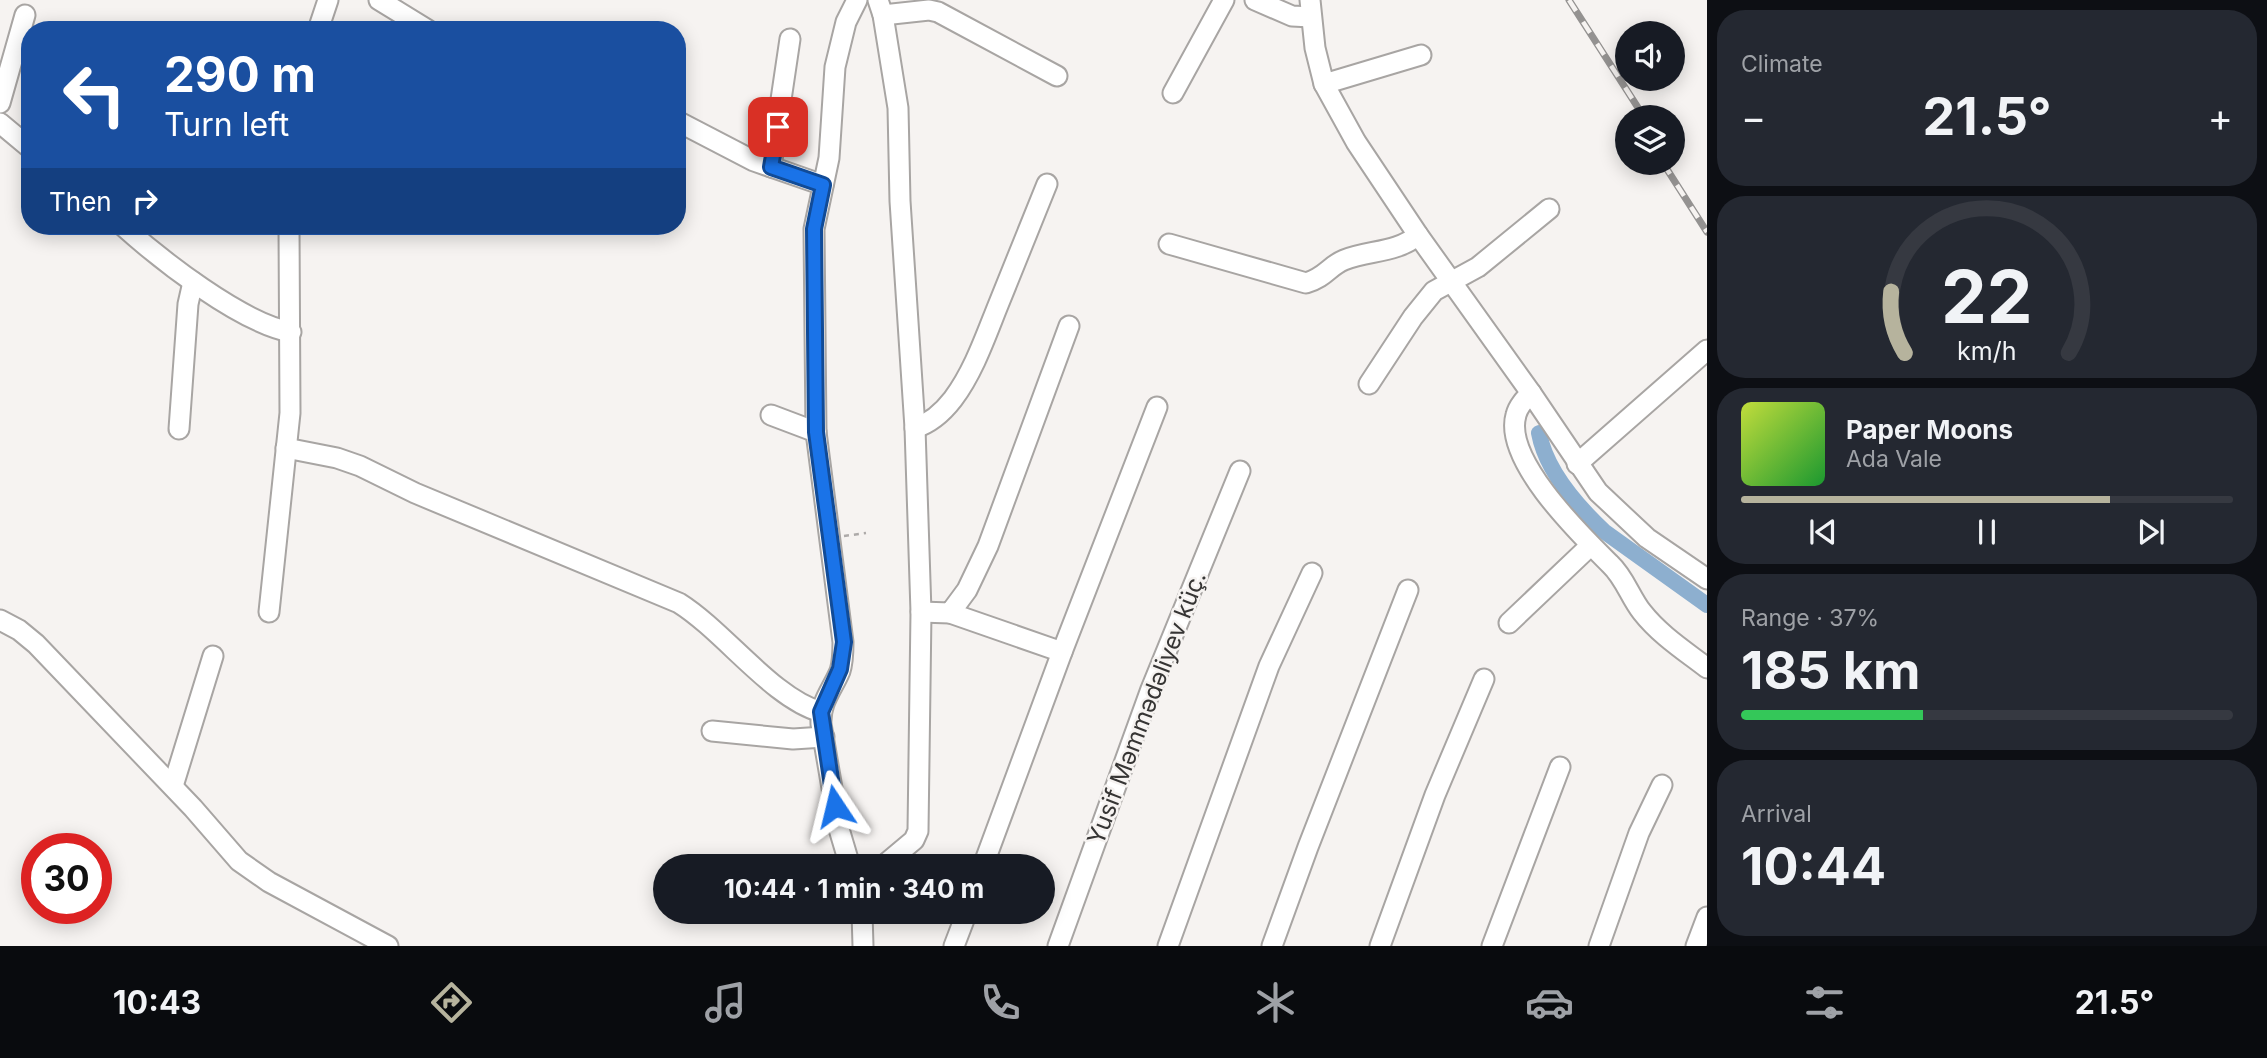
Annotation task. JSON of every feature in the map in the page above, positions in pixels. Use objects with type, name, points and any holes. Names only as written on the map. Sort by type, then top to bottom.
[{"type":"street","points":[[321,21],[328,0]]},
{"type":"street","points":[[379,0],[413,21]]},
{"type":"street","points":[[846,854],[839,830],[821,712],[840,669],[844,642],[816,432],[814,229],[830,158],[835,66],[846,22],[857,0]]},
{"type":"street","points":[[1173,93],[1224,0]]},
{"type":"street","points":[[1255,0],[1292,16],[1311,8],[1318,68],[1324,84],[1356,142],[1418,235],[1598,492],[1647,538],[1707,579]]},
{"type":"street","points":[[897,854],[914,840],[919,823],[921,612],[915,428],[900,201],[898,108],[880,7],[938,12],[1057,76]]},
{"type":"street","points":[[23,21],[25,15]]},
{"type":"street","points":[[0,103],[21,29]]},
{"type":"street","points":[[771,167],[790,39]]},
{"type":"street","points":[[1324,84],[1421,55]]},
{"type":"street","points":[[686,126],[743,156],[823,185]]},
{"type":"street","points":[[3,133],[21,143]]},
{"type":"street","points":[[915,428],[930,421],[945,409],[971,368],[1047,184]]},
{"type":"street","points":[[1369,384],[1413,317],[1434,291],[1478,267],[1549,209]]},
{"type":"street","points":[[133,235],[193,282],[260,323],[291,332]]},
{"type":"street","points":[[269,612],[292,382],[289,235]]},
{"type":"street","points":[[1169,244],[1306,283],[1320,279],[1340,261],[1408,244],[1418,235]]},
{"type":"street","points":[[178,429],[188,304],[193,282]]},
{"type":"street","points":[[950,613],[967,590],[988,546],[1069,326]]},
{"type":"street","points":[[1577,464],[1707,350]]},
{"type":"street","points":[[1531,393],[1523,401],[1516,415],[1515,431],[1533,474],[1549,498],[1590,546],[1623,578],[1640,610],[1656,627],[1707,668]]},
{"type":"street","points":[[987,854],[1157,407]]},
{"type":"street","points":[[771,415],[816,432]]},
{"type":"street","points":[[286,448],[337,458],[360,467],[403,488],[679,603],[701,617],[788,696],[807,708],[821,712]]},
{"type":"street","name":"Yusif Məmmədəliyev küç.","points":[[1058,946],[1151,689],[1240,471]]},
{"type":"street","points":[[1509,623],[1590,546]]},
{"type":"street","points":[[1168,946],[1269,666],[1312,573]]},
{"type":"street","points":[[1272,946],[1408,590]]},
{"type":"street","points":[[921,612],[950,613],[1062,652]]},
{"type":"street","points":[[0,620],[19,630],[36,644],[246,866],[270,882],[388,946]]},
{"type":"street","points":[[173,786],[213,656]]},
{"type":"street","points":[[1380,946],[1435,795],[1484,679]]},
{"type":"street","points":[[712,731],[793,739],[824,737]]},
{"type":"street","points":[[1492,946],[1560,767]]},
{"type":"street","points":[[1599,946],[1639,833],[1662,785]]},
{"type":"street","points":[[1696,946],[1707,917]]},
{"type":"street","points":[[862,924],[863,946]]},
{"type":"street","points":[[954,946],[962,924]]},
{"type":"path","points":[[831,539],[866,533]]},
{"type":"waterway","points":[[1539,433],[1548,461],[1564,487],[1594,522],[1707,605]]},
{"type":"railway","points":[[1569,0],[1636,105]]},
{"type":"railway","points":[[1671,175],[1707,232]]},
{"type":"route","points":[[778,127],[771,167],[823,185],[814,229],[816,432],[844,642],[840,669],[824,702],[821,724],[835,806]]}]
